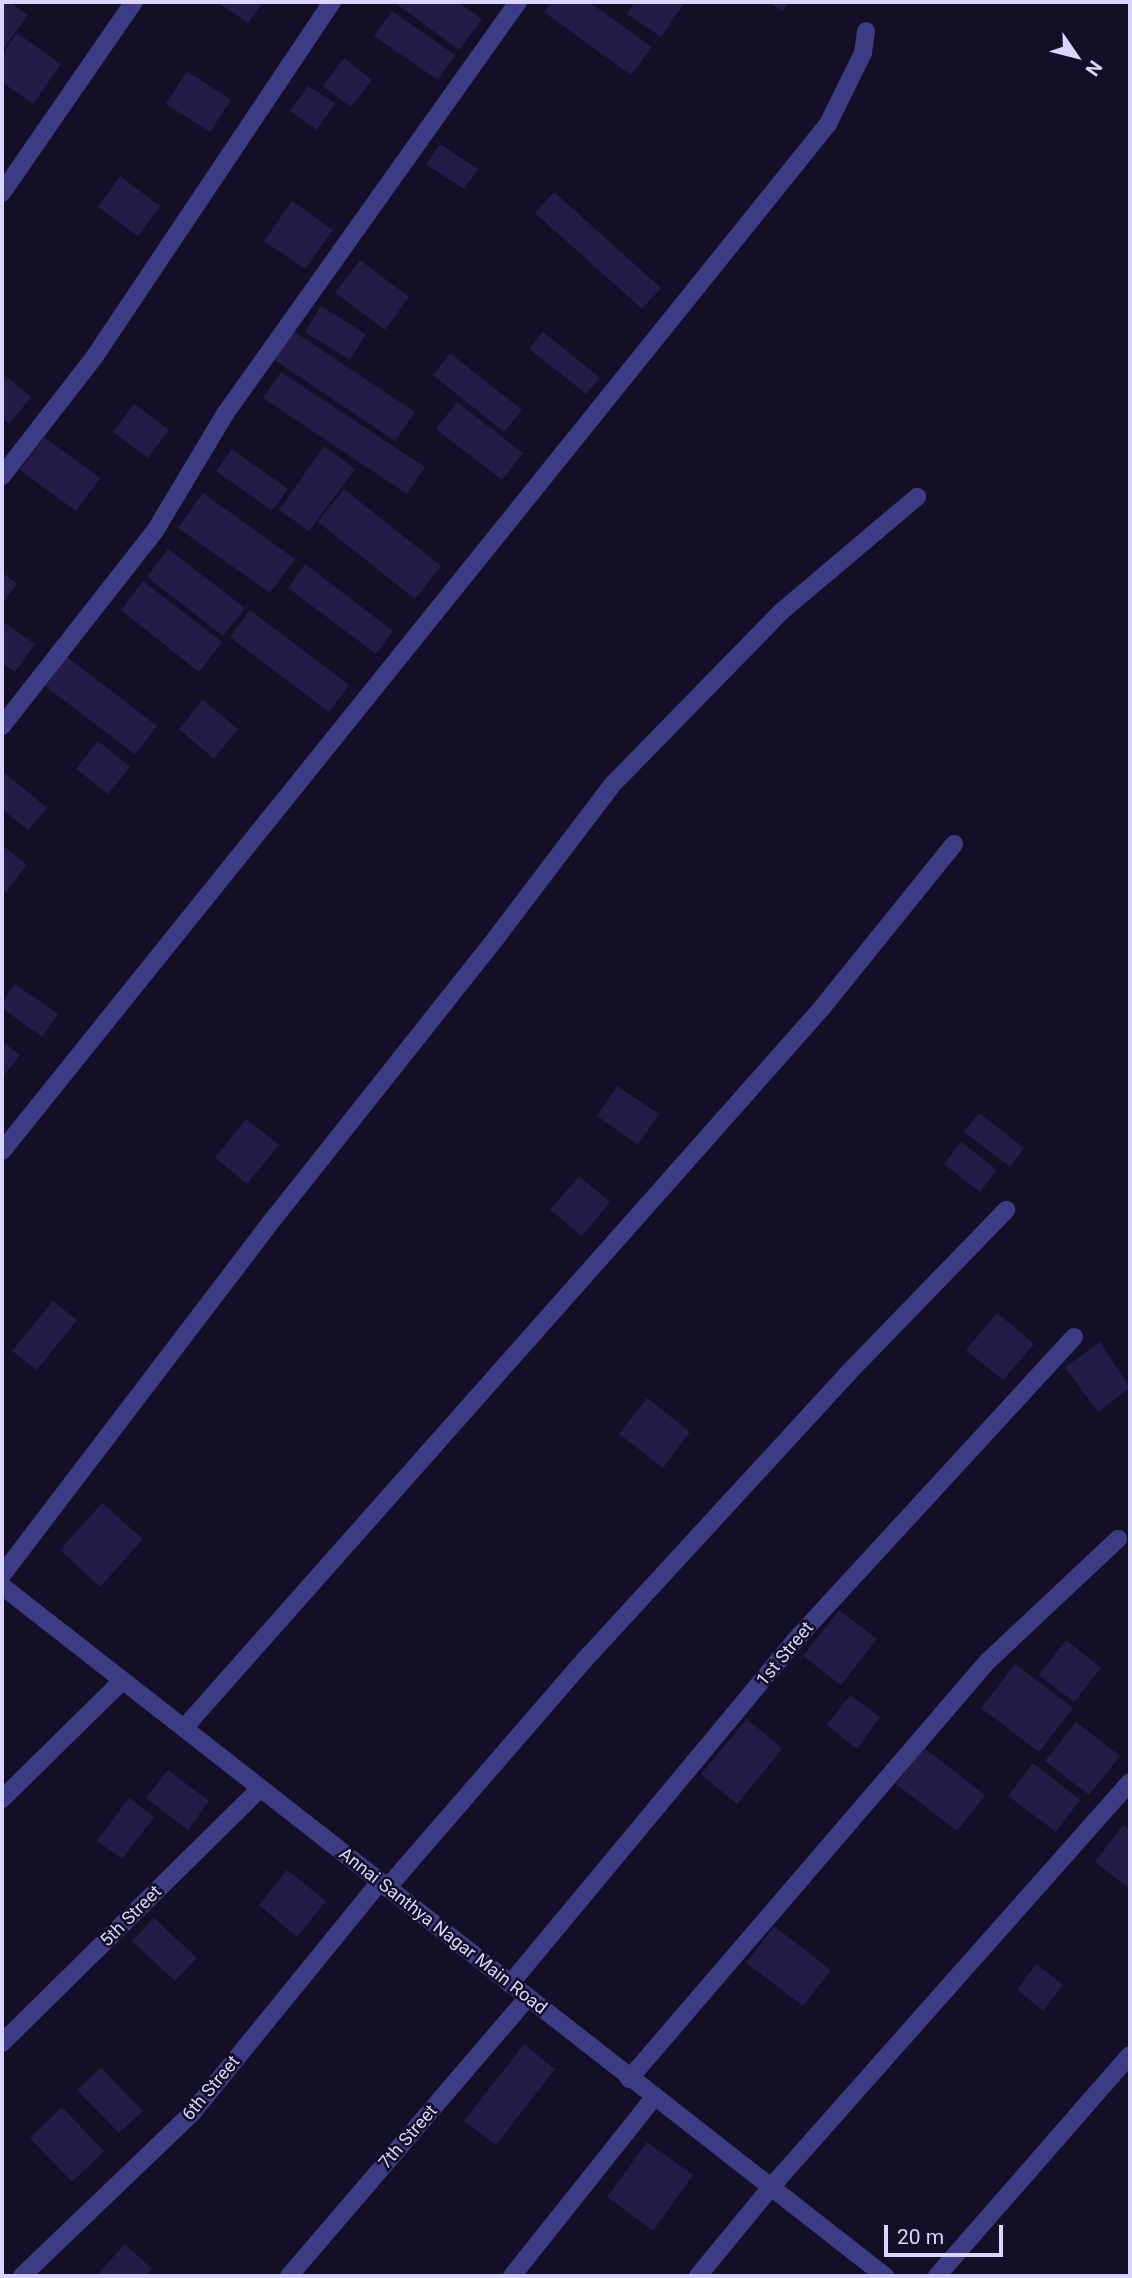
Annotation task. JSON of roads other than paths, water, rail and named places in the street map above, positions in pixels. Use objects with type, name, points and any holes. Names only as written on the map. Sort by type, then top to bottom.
[{"type":"street","points":[[2,193],[134,2]]},
{"type":"street","points":[[2,476],[95,356],[332,2]]},
{"type":"street","points":[[2,726],[155,531],[225,414],[518,2]]},
{"type":"street","points":[[2,1151],[828,124],[863,53],[866,31]]},
{"type":"street","points":[[2,1575],[266,1228],[496,939],[613,784],[782,611],[917,497]]},
{"type":"street","points":[[184,1728],[674,1171],[821,1009],[954,844]]},
{"type":"street","name":"6th Street","points":[[22,2276],[192,2113],[384,1885],[590,1654],[854,1367],[1006,1210]]},
{"type":"street","name":"1st Street","points":[[510,1984],[800,1635],[1074,1337]]},
{"type":"street","points":[[629,2079],[987,1662],[1118,1539]]},
{"type":"street","name":"Annai Santhya Nagar Main Road","points":[[2,1586],[629,2079],[655,2096],[885,2276]]},
{"type":"street","points":[[2,1799],[122,1681]]},
{"type":"street","points":[[698,2276],[771,2187],[1130,1782]]},
{"type":"street","name":"5th Street","points":[[2,2043],[260,1788]]},
{"type":"street","name":"7th Street","points":[[289,2276],[528,1997]]},
{"type":"street","points":[[937,2276],[1130,2054]]},
{"type":"street","points":[[512,2276],[655,2096]]}]
